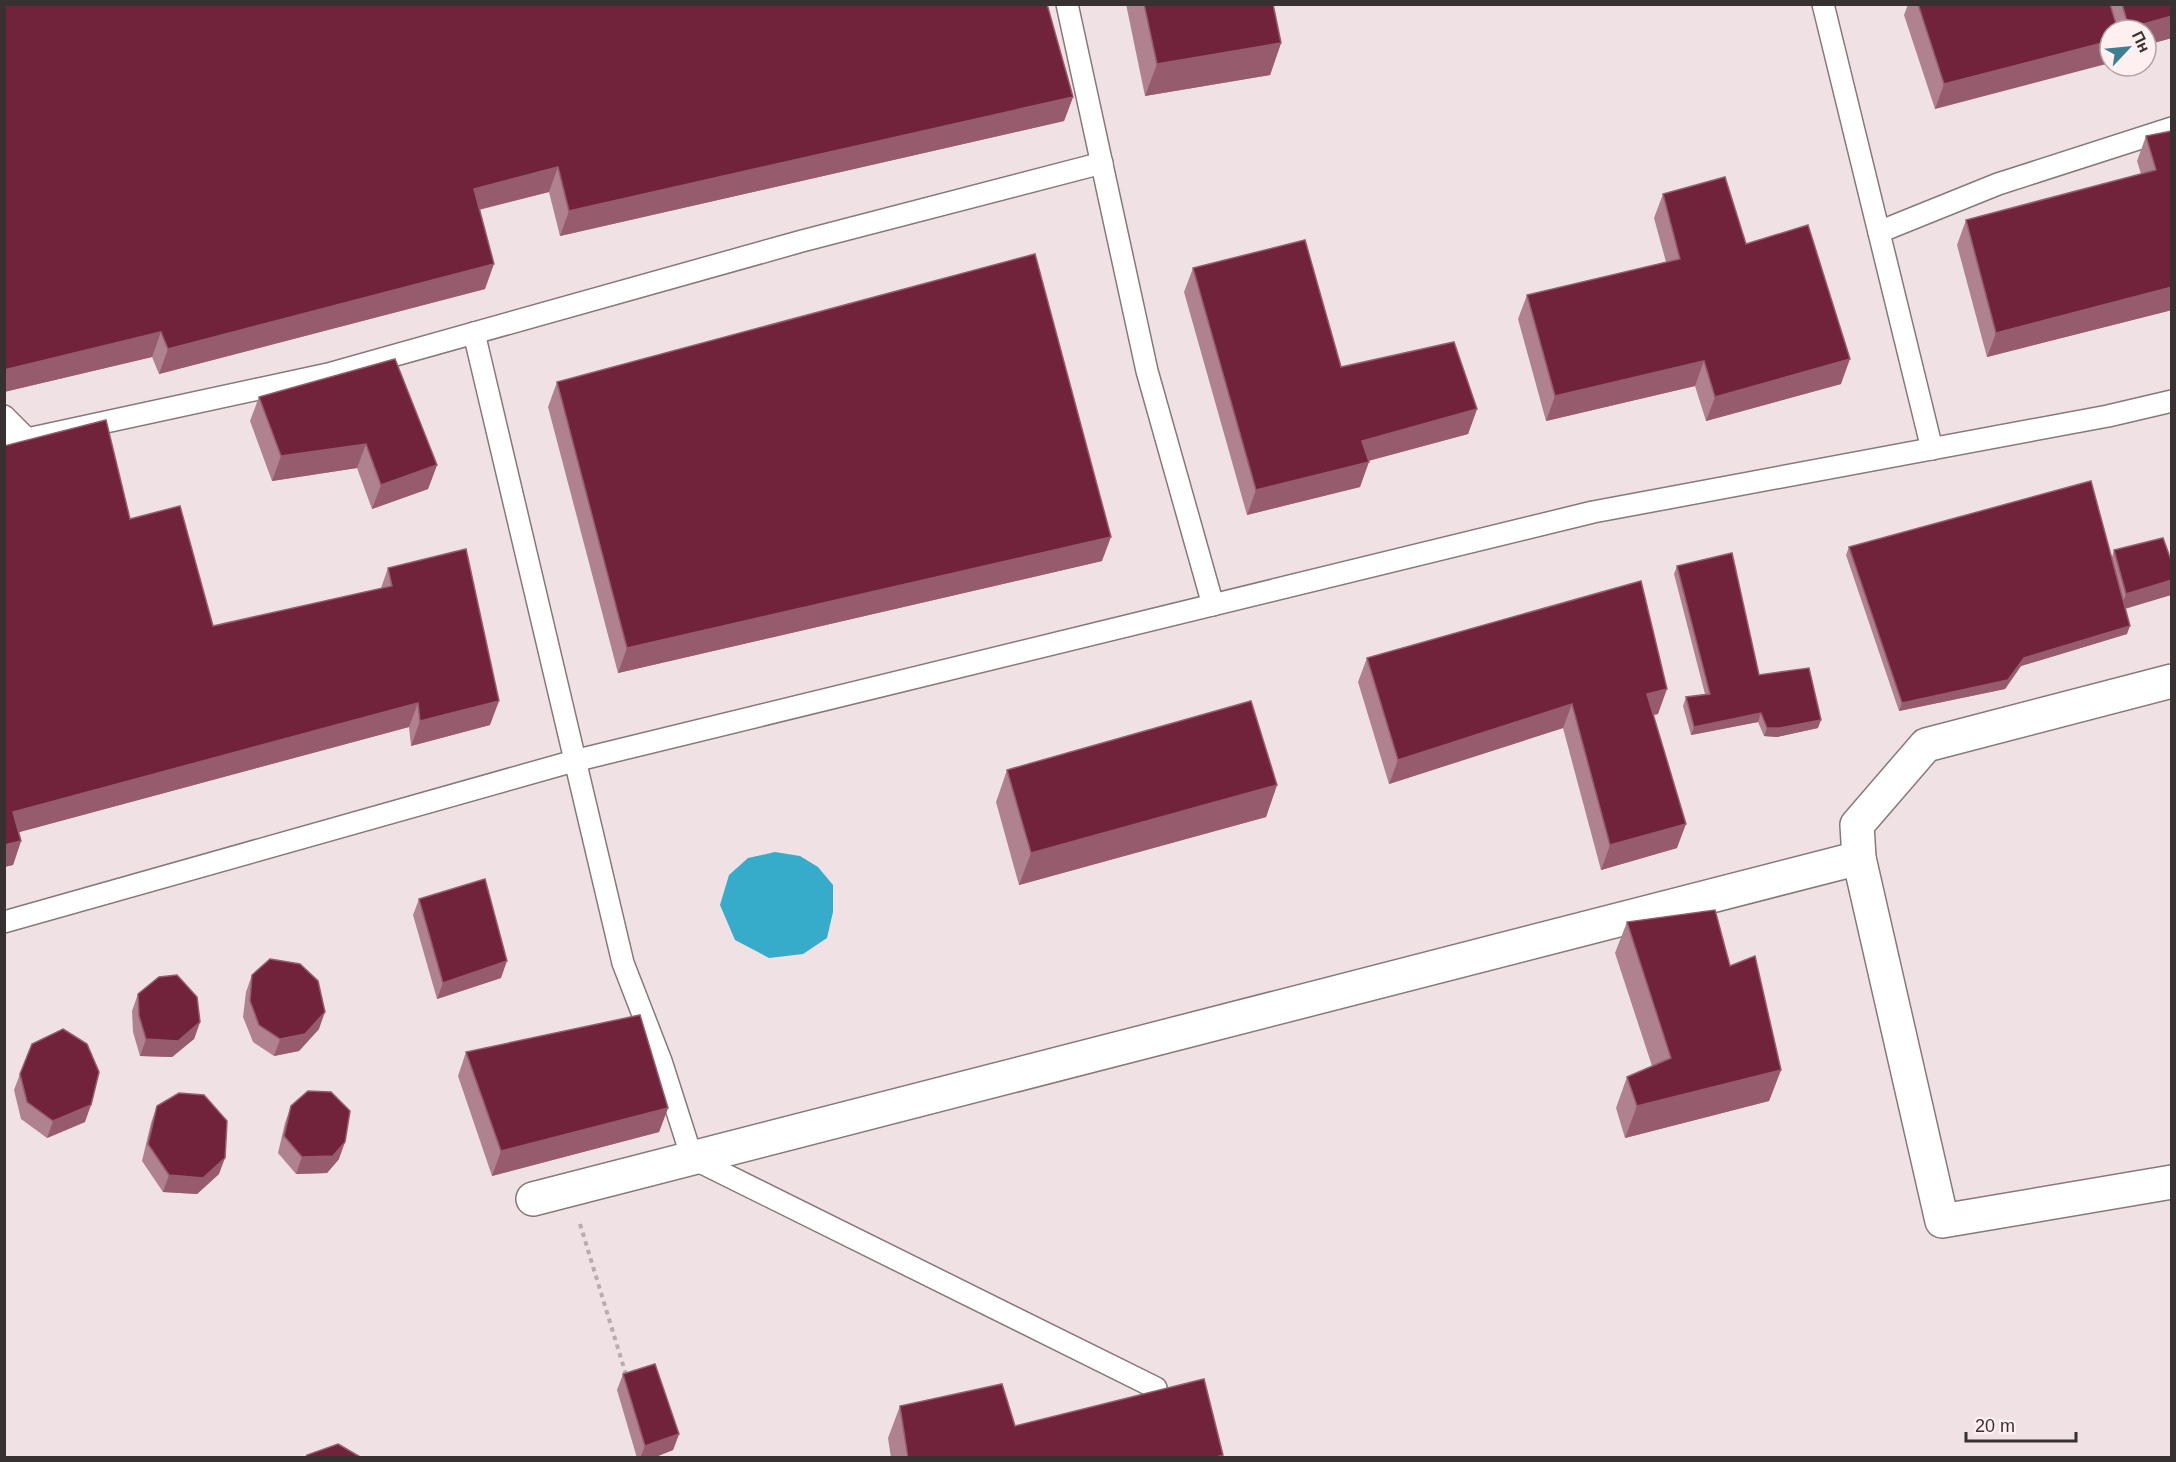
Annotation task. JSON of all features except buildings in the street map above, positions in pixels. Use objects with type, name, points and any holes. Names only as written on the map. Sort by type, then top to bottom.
[{"type":"street","points":[[2172,681],[1926,745],[1857,825],[1859,858],[1942,1221],[2172,1182]]},
{"type":"street","points":[[533,1199],[1859,858]]},
{"type":"lane","points":[[1067,4],[1147,371],[1213,605]]},
{"type":"lane","points":[[1823,4],[1932,448]]},
{"type":"lane","points":[[1879,232],[1998,184],[2172,128]]},
{"type":"lane","points":[[4,444],[26,437],[328,374],[802,241],[1102,163]]},
{"type":"lane","points":[[474,333],[623,963],[661,1061],[692,1158],[1156,1388]]},
{"type":"lane","points":[[4,922],[574,761],[1593,512],[2108,416],[2172,401]]},
{"type":"lane","points":[[4,416],[26,437]]},
{"type":"path","points":[[570,1190],[630,1387]]},
{"type":"water","points":[[775,852],[800,856],[818,867],[833,885],[833,912],[827,938],[803,954],[769,958],[735,940],[720,905],[729,875],[748,858]]}]
